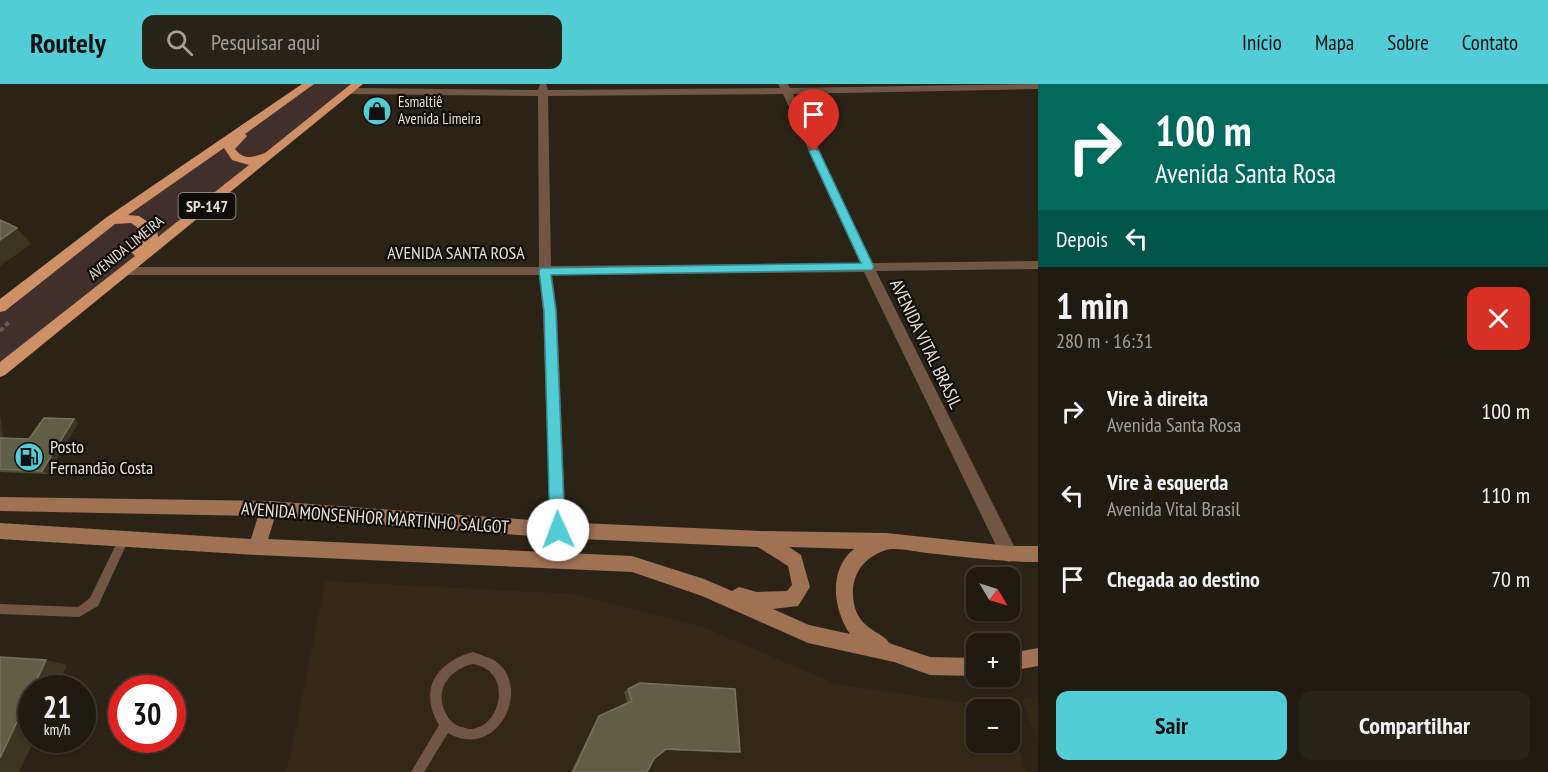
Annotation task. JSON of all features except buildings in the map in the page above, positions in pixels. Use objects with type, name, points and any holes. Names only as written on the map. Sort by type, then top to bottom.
[{"type":"highway","name":"AVENIDA LIMEIRA","points":[[0,307],[112,220],[309,84]]},
{"type":"highway","name":"AVENIDA LIMEIRA","points":[[0,371],[354,88]]},
{"type":"highway","points":[[274,151],[258,160],[248,162],[240,161],[232,156],[229,149],[236,140],[276,106]]},
{"type":"highway","points":[[55,327],[151,240],[152,231],[138,220],[112,220]]},
{"type":"main road","name":"AVENIDA MONSENHOR MARTINHO SALGOT","points":[[0,504],[269,509],[558,530],[886,542],[1009,554],[1038,554]]},
{"type":"main road","points":[[257,547],[269,509]]},
{"type":"main road","name":"AVENIDA MONSENHOR MARTINHO SALGOT","points":[[0,531],[257,547],[632,564],[704,588],[808,634],[894,653],[930,666],[966,667]]},
{"type":"main road","points":[[704,588],[757,601],[792,600],[801,587],[795,561],[761,539]]},
{"type":"main road","points":[[886,542],[856,557],[843,585],[844,597],[851,617],[863,635],[894,653]]},
{"type":"main road","points":[[1020,660],[1038,657]]},
{"type":"street","points":[[354,88],[785,88],[1038,85]]},
{"type":"street","name":"AVENIDA VITAL BRASIL","points":[[785,88],[868,267],[1009,554]]},
{"type":"street","points":[[543,89],[544,271],[550,311],[558,530]]},
{"type":"street","name":"AVENIDA SANTA ROSA","points":[[126,271],[544,271],[1038,265]]},
{"type":"lane","points":[[0,609],[79,612],[94,602],[124,539]]},
{"type":"lane","points":[[473,658],[484,660],[494,666],[505,688],[502,713],[494,724],[483,732],[472,735],[460,734],[446,725],[437,708],[435,696],[444,673],[452,664],[473,658]]},
{"type":"lane","points":[[417,772],[446,725]]},
{"type":"shaded area","points":[[309,84],[358,84],[0,374],[0,307],[112,220]]},
{"type":"shaded area","points":[[325,581],[574,594],[703,627],[836,684],[966,703],[966,753],[1020,752],[1026,772],[285,772],[290,758]]},
{"type":"shaded area","points":[[1038,696],[1038,745],[1022,699]]},
{"type":"place","name":"Esmaltiê Avenida Limeira","points":[[377,111]]},
{"type":"place","name":"Posto Fernandão Costa","points":[[29,457]]},
{"type":"route","points":[[558,530],[550,311],[544,271],[868,267],[814,151]]}]
